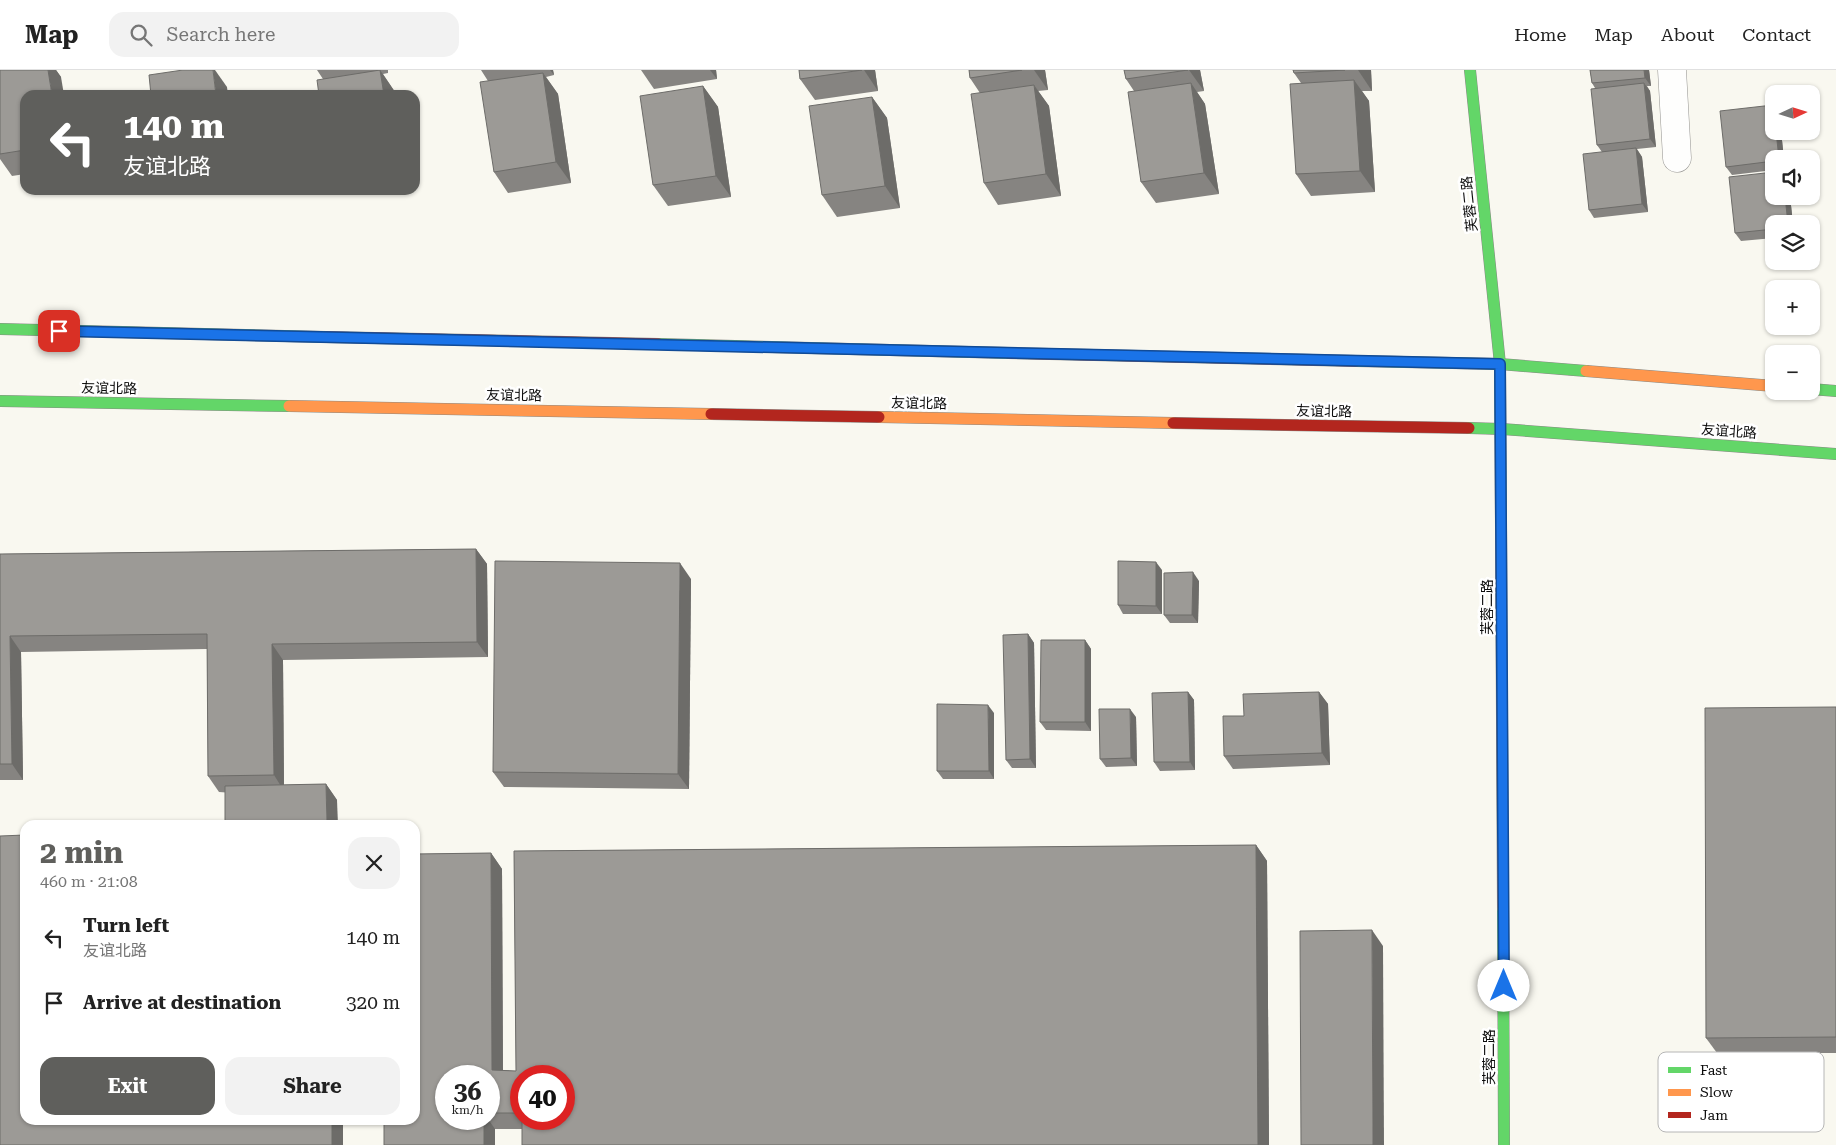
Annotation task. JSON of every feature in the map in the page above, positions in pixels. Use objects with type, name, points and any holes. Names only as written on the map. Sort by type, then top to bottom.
[{"type":"main road","name":"芙蓉二路","points":[[1470,70],[1500,364],[1502,429],[1504,1145]]},
{"type":"main road","points":[[0,329],[1500,364],[1765,385]]},
{"type":"main road","points":[[1820,390],[1836,391]]},
{"type":"main road","name":"友谊北路","points":[[0,400],[1502,429],[1836,454]]},
{"type":"street","points":[[1672,70],[1677,158]]},
{"type":"building","points":[[0,70],[48,70],[51,90],[20,90],[20,151],[0,154]]},
{"type":"building","points":[[183,70],[213,70],[215,90],[150,90],[149,75]]},
{"type":"building","points":[[380,70],[383,90],[318,90],[317,80]]},
{"type":"building","points":[[799,70],[862,70],[800,79]]},
{"type":"building","points":[[969,70],[1022,70],[970,78]]},
{"type":"building","points":[[1124,70],[1188,70],[1126,79]]},
{"type":"building","points":[[1293,70],[1345,70],[1294,73]]},
{"type":"building","points":[[1590,70],[1644,70],[1645,78],[1592,83]]},
{"type":"building","points":[[543,73],[556,162],[494,172],[480,82]]},
{"type":"building","points":[[1354,80],[1360,171],[1296,174],[1290,84]]},
{"type":"building","points":[[1191,83],[1204,173],[1141,182],[1128,92]]},
{"type":"building","points":[[1644,83],[1650,139],[1597,145],[1591,89]]},
{"type":"building","points":[[1034,85],[1046,174],[984,183],[971,94]]},
{"type":"building","points":[[703,86],[716,176],[653,185],[640,96]]},
{"type":"building","points":[[872,97],[885,186],[822,195],[809,106]]},
{"type":"building","points":[[1765,106],[1765,140],[1777,140],[1778,150],[1765,150],[1765,162],[1726,167],[1720,111]]},
{"type":"building","points":[[1636,148],[1642,204],[1589,210],[1583,154]]},
{"type":"building","points":[[1765,173],[1765,205],[1786,205],[1787,215],[1765,215],[1765,230],[1735,233],[1729,177]]},
{"type":"building","points":[[476,549],[477,642],[272,644],[274,775],[208,776],[207,634],[10,636],[12,764],[0,764],[0,554]]},
{"type":"building","points":[[495,561],[680,563],[678,774],[493,772]]},
{"type":"building","points":[[1118,561],[1156,562],[1156,606],[1118,605]]},
{"type":"building","points":[[1193,572],[1192,615],[1164,615],[1164,573]]},
{"type":"building","points":[[1028,634],[1030,759],[1006,760],[1003,635]]},
{"type":"building","points":[[1041,640],[1085,640],[1085,722],[1040,722]]},
{"type":"building","points":[[1188,692],[1190,762],[1154,762],[1152,693]]},
{"type":"building","points":[[1319,692],[1322,753],[1224,756],[1223,716],[1244,716],[1243,694]]},
{"type":"building","points":[[937,704],[988,705],[989,771],[937,771]]},
{"type":"building","points":[[1836,707],[1836,1037],[1706,1038],[1705,708]]},
{"type":"building","points":[[1099,709],[1130,709],[1131,758],[1100,759]]},
{"type":"building","points":[[326,784],[327,820],[225,820],[225,786]]},
{"type":"building","points":[[20,835],[20,1125],[332,1125],[332,1145],[0,1145],[0,836]]},
{"type":"building","points":[[1256,845],[1258,1145],[522,1145],[522,1130],[575,1130],[575,1065],[516,1065],[514,851]]},
{"type":"building","points":[[491,853],[492,1065],[435,1065],[435,1130],[484,1130],[484,1145],[384,1145],[384,1125],[420,1125],[420,854]]},
{"type":"building","points":[[1372,930],[1373,1145],[1301,1145],[1300,931]]},
{"type":"building","points":[[500,1070],[510,1071],[510,1113],[500,1113]]},
{"type":"traffic: fast","points":[[1470,70],[1500,364],[1501,527]]},
{"type":"traffic: fast","points":[[0,329],[326,337]]},
{"type":"traffic: fast","points":[[659,344],[1008,353]]},
{"type":"traffic: fast","points":[[1356,361],[1500,364],[1586,371]]},
{"type":"traffic: fast","points":[[1820,390],[1836,391]]},
{"type":"traffic: fast","points":[[0,401],[289,406]]},
{"type":"traffic: fast","points":[[1469,428],[1836,454]]},
{"type":"traffic: fast","points":[[1503,909],[1504,1145]]},
{"type":"traffic: slow","points":[[1586,371],[1765,385]]},
{"type":"traffic: slow","points":[[289,406],[711,414]]},
{"type":"traffic: slow","points":[[879,417],[1173,423]]},
{"type":"traffic: slow","points":[[1501,527],[1503,909]]},
{"type":"traffic: jam","points":[[326,337],[659,344]]},
{"type":"traffic: jam","points":[[1008,353],[1356,361]]},
{"type":"traffic: jam","points":[[711,414],[879,417]]},
{"type":"traffic: jam","points":[[1173,423],[1469,428]]},
{"type":"route","points":[[59,331],[1500,364],[1502,429],[1504,986]]}]
